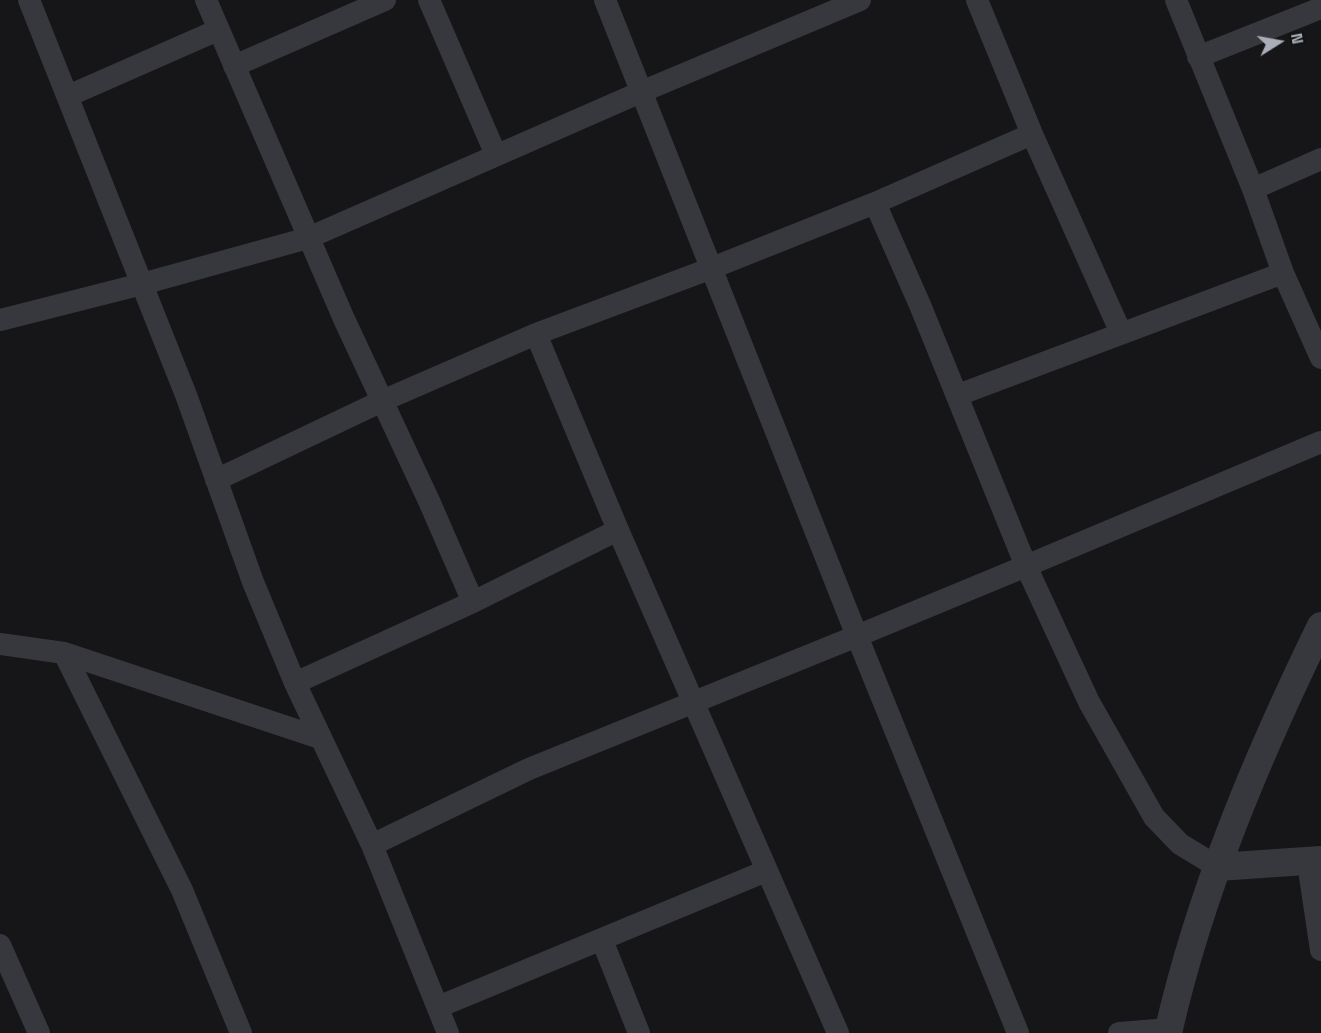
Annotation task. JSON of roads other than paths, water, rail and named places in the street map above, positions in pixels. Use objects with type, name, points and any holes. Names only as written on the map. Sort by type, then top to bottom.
[{"type":"street","points":[[29,0],[186,395],[253,582],[295,683],[372,845],[448,1033]]},
{"type":"street","points":[[206,0],[308,238],[473,602]]},
{"type":"street","points":[[234,66],[385,0]]},
{"type":"street","points":[[429,0],[496,156]]},
{"type":"street","points":[[605,0],[857,636],[1018,1033]]},
{"type":"street","points":[[0,320],[308,238],[641,92],[860,0]]},
{"type":"street","points":[[976,0],[1032,134],[1121,333]]},
{"type":"street","points":[[1176,0],[1253,189],[1283,273],[1321,358]]},
{"type":"street","points":[[1198,57],[1321,8]]},
{"type":"street","points":[[68,96],[218,30]]},
{"type":"street","points":[[216,480],[382,401],[536,334],[712,268],[875,203],[1032,134]]},
{"type":"street","points":[[1253,189],[1321,159]]},
{"type":"street","points":[[875,203],[957,395],[1026,566],[1089,702],[1154,817],[1180,844],[1218,867],[1314,861],[1321,950]]},
{"type":"street","points":[[957,395],[1283,273]]},
{"type":"street","points":[[536,334],[618,530],[695,701],[766,871],[838,1033]]},
{"type":"street","points":[[372,845],[529,770],[1321,442]]},
{"type":"street","points":[[295,683],[473,602],[618,530]]},
{"type":"street","points":[[1119,1033],[1168,1031],[1218,867],[1259,760],[1321,626]]},
{"type":"street","points":[[0,644],[64,653],[216,701],[320,738]]},
{"type":"street","points":[[64,653],[183,890],[241,1033]]},
{"type":"street","points":[[438,1006],[766,871]]},
{"type":"street","points":[[602,940],[639,1033]]},
{"type":"street","points":[[0,945],[39,1033]]}]
